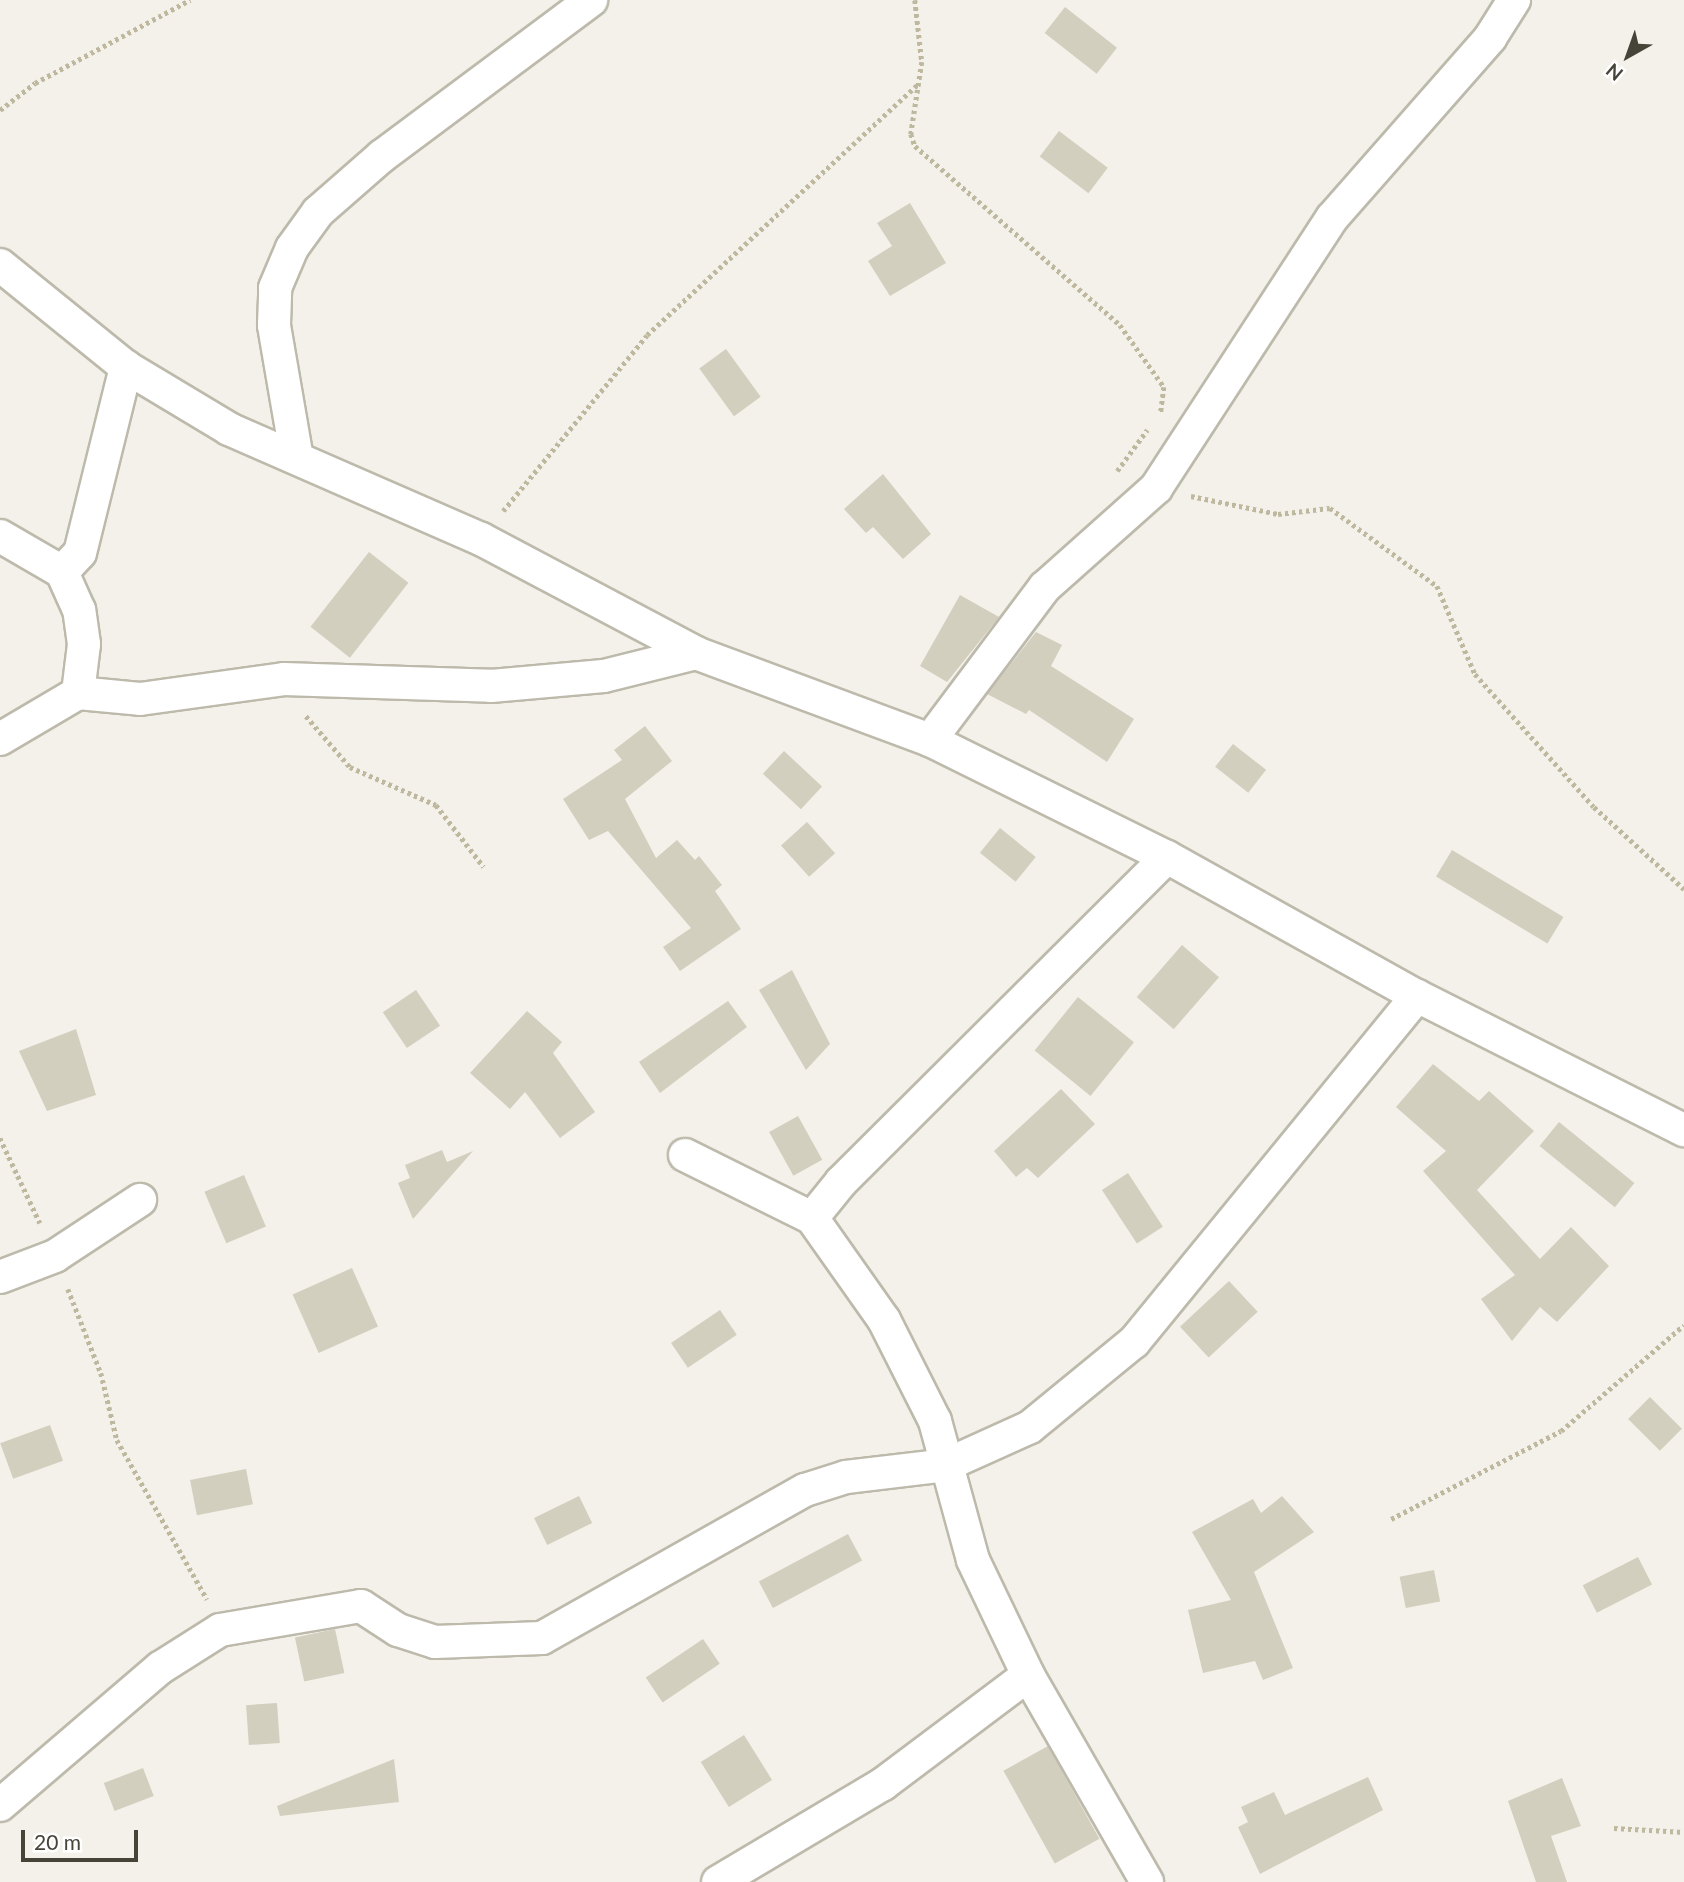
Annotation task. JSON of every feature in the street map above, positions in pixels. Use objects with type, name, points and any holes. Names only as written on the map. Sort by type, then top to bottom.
[{"type":"street","points":[[296,453],[274,325],[275,288],[292,248],[318,212],[382,156],[591,0]]},
{"type":"street","points":[[930,740],[1045,587],[1156,488],[1332,218],[1490,38],[1514,0]]},
{"type":"street","points":[[0,265],[126,367],[229,429],[296,453],[481,539],[696,653],[930,740],[1167,857],[1417,996],[1684,1130]]},
{"type":"street","points":[[62,572],[80,553],[126,367]]},
{"type":"street","points":[[0,536],[62,572],[79,610],[84,644],[78,693]]},
{"type":"street","points":[[0,739],[78,693],[140,699],[267,681],[491,686],[604,677],[696,653]]},
{"type":"street","points":[[812,1218],[841,1182],[1167,857]]},
{"type":"street","points":[[0,1804],[198,1640],[220,1630],[361,1606],[398,1630],[435,1642],[542,1638],[805,1490],[846,1477],[946,1465],[1030,1427],[1134,1342],[1417,996]]},
{"type":"street","points":[[685,1155],[812,1218],[911,1366],[946,1465],[973,1560],[1028,1675],[1147,1882]]},
{"type":"street","points":[[0,1276],[55,1256],[140,1199]]},
{"type":"street","points":[[718,1882],[883,1784],[1028,1675]]},
{"type":"path","points":[[0,110],[35,83],[190,0]]},
{"type":"path","points":[[915,0],[920,83],[911,134],[915,146],[1120,325],[1164,387],[1162,410],[1111,483]]},
{"type":"path","points":[[481,539],[648,335],[920,83]]},
{"type":"path","points":[[1156,488],[1268,513],[1330,508],[1348,516],[1437,586],[1475,674],[1594,807],[1684,889]]},
{"type":"path","points":[[267,681],[350,768],[436,805],[484,867]]},
{"type":"path","points":[[0,1139],[55,1256],[101,1373],[117,1440],[206,1598],[198,1640]]},
{"type":"path","points":[[1391,1520],[1561,1431],[1684,1325]]},
{"type":"path","points":[[1614,1828],[1684,1832]]},
{"type":"building","points":[[1065,7],[1117,48],[1097,74],[1045,33]]},
{"type":"building","points":[[1059,131],[1108,168],[1088,193],[1040,157]]},
{"type":"building","points":[[910,203],[946,263],[890,296],[868,261],[892,246],[877,223]]},
{"type":"building","points":[[726,349],[761,397],[734,416],[699,368]]},
{"type":"building","points":[[883,474],[931,534],[903,559],[873,527],[866,533],[844,509]]},
{"type":"building","points":[[369,552],[408,583],[350,658],[311,627]]},
{"type":"building","points":[[960,595],[999,617],[947,682],[920,666]]},
{"type":"building","points":[[1036,632],[1062,645],[1051,666],[1134,719],[1107,762],[1029,710],[1026,714],[987,694]]},
{"type":"building","points":[[645,726],[672,761],[625,799],[656,858],[677,840],[695,860],[699,856],[722,885],[715,891],[741,929],[680,971],[663,947],[691,928],[608,831],[589,840],[563,799],[622,760],[614,750]]},
{"type":"building","points":[[1233,744],[1266,770],[1248,793],[1215,767]]},
{"type":"building","points":[[784,751],[822,786],[801,809],[763,774]]},
{"type":"building","points":[[807,822],[835,853],[809,877],[781,845]]},
{"type":"building","points":[[1000,828],[1036,857],[1016,882],[980,853]]},
{"type":"building","points":[[1452,850],[1563,917],[1547,944],[1436,877]]},
{"type":"building","points":[[1182,945],[1219,977],[1174,1029],[1137,997]]},
{"type":"building","points":[[792,970],[830,1044],[806,1070],[759,990]]},
{"type":"building","points":[[416,990],[440,1026],[407,1048],[383,1012]]},
{"type":"building","points":[[1078,997],[1134,1042],[1091,1096],[1035,1051]]},
{"type":"building","points":[[728,1001],[747,1027],[660,1093],[639,1062]]},
{"type":"building","points":[[527,1011],[562,1042],[553,1053],[595,1112],[560,1138],[525,1092],[510,1109],[470,1073]]},
{"type":"building","points":[[76,1029],[96,1095],[47,1111],[19,1051]]},
{"type":"building","points":[[1433,1064],[1479,1101],[1489,1091],[1534,1131],[1477,1190],[1540,1259],[1571,1227],[1609,1266],[1557,1322],[1540,1307],[1512,1341],[1481,1299],[1515,1275],[1423,1171],[1446,1151],[1396,1107]]},
{"type":"building","points":[[1061,1089],[1095,1124],[1038,1178],[1027,1168],[1016,1177],[994,1151]]},
{"type":"building","points":[[798,1116],[822,1160],[793,1176],[769,1132]]},
{"type":"building","points":[[1559,1122],[1634,1183],[1615,1207],[1539,1146]]},
{"type":"building","points":[[442,1150],[447,1162],[473,1151],[413,1219],[398,1183],[410,1178],[405,1165]]},
{"type":"building","points":[[1128,1173],[1163,1227],[1137,1244],[1102,1190]]},
{"type":"building","points":[[244,1175],[266,1227],[226,1243],[204,1192]]},
{"type":"building","points":[[352,1268],[378,1326],[319,1353],[293,1294]]},
{"type":"building","points":[[1229,1281],[1258,1312],[1209,1357],[1180,1327]]},
{"type":"building","points":[[720,1310],[737,1335],[688,1368],[671,1343]]},
{"type":"building","points":[[1650,1397],[1682,1429],[1660,1451],[1628,1419]]},
{"type":"building","points":[[50,1425],[63,1461],[13,1479],[0,1443]]},
{"type":"building","points":[[246,1469],[253,1504],[197,1515],[190,1480]]},
{"type":"building","points":[[579,1496],[592,1523],[547,1545],[534,1518]]},
{"type":"building","points":[[1282,1496],[1314,1532],[1254,1572],[1293,1668],[1263,1680],[1255,1661],[1203,1673],[1188,1610],[1231,1600],[1192,1532],[1253,1499],[1261,1513]]},
{"type":"building","points":[[848,1534],[862,1560],[773,1608],[759,1581]]},
{"type":"building","points":[[1638,1557],[1652,1585],[1597,1613],[1583,1585]]},
{"type":"building","points":[[1434,1570],[1440,1601],[1406,1608],[1400,1577]]},
{"type":"building","points":[[335,1629],[344,1673],[304,1682],[295,1638]]},
{"type":"building","points":[[703,1639],[720,1664],[663,1702],[646,1678]]},
{"type":"building","points":[[277,1703],[280,1743],[249,1745],[246,1705]]},
{"type":"building","points":[[744,1735],[772,1780],[729,1807],[701,1762]]},
{"type":"building","points":[[1048,1746],[1099,1839],[1055,1863],[1003,1771]]},
{"type":"building","points":[[394,1759],[399,1802],[280,1816],[277,1806]]},
{"type":"building","points":[[143,1768],[154,1796],[115,1811],[104,1783]]},
{"type":"building","points":[[1368,1777],[1383,1810],[1260,1874],[1238,1827],[1248,1822],[1241,1807],[1274,1792],[1285,1815]]},
{"type":"building","points":[[1562,1778],[1581,1826],[1551,1836],[1567,1882],[1536,1882],[1508,1801]]}]
